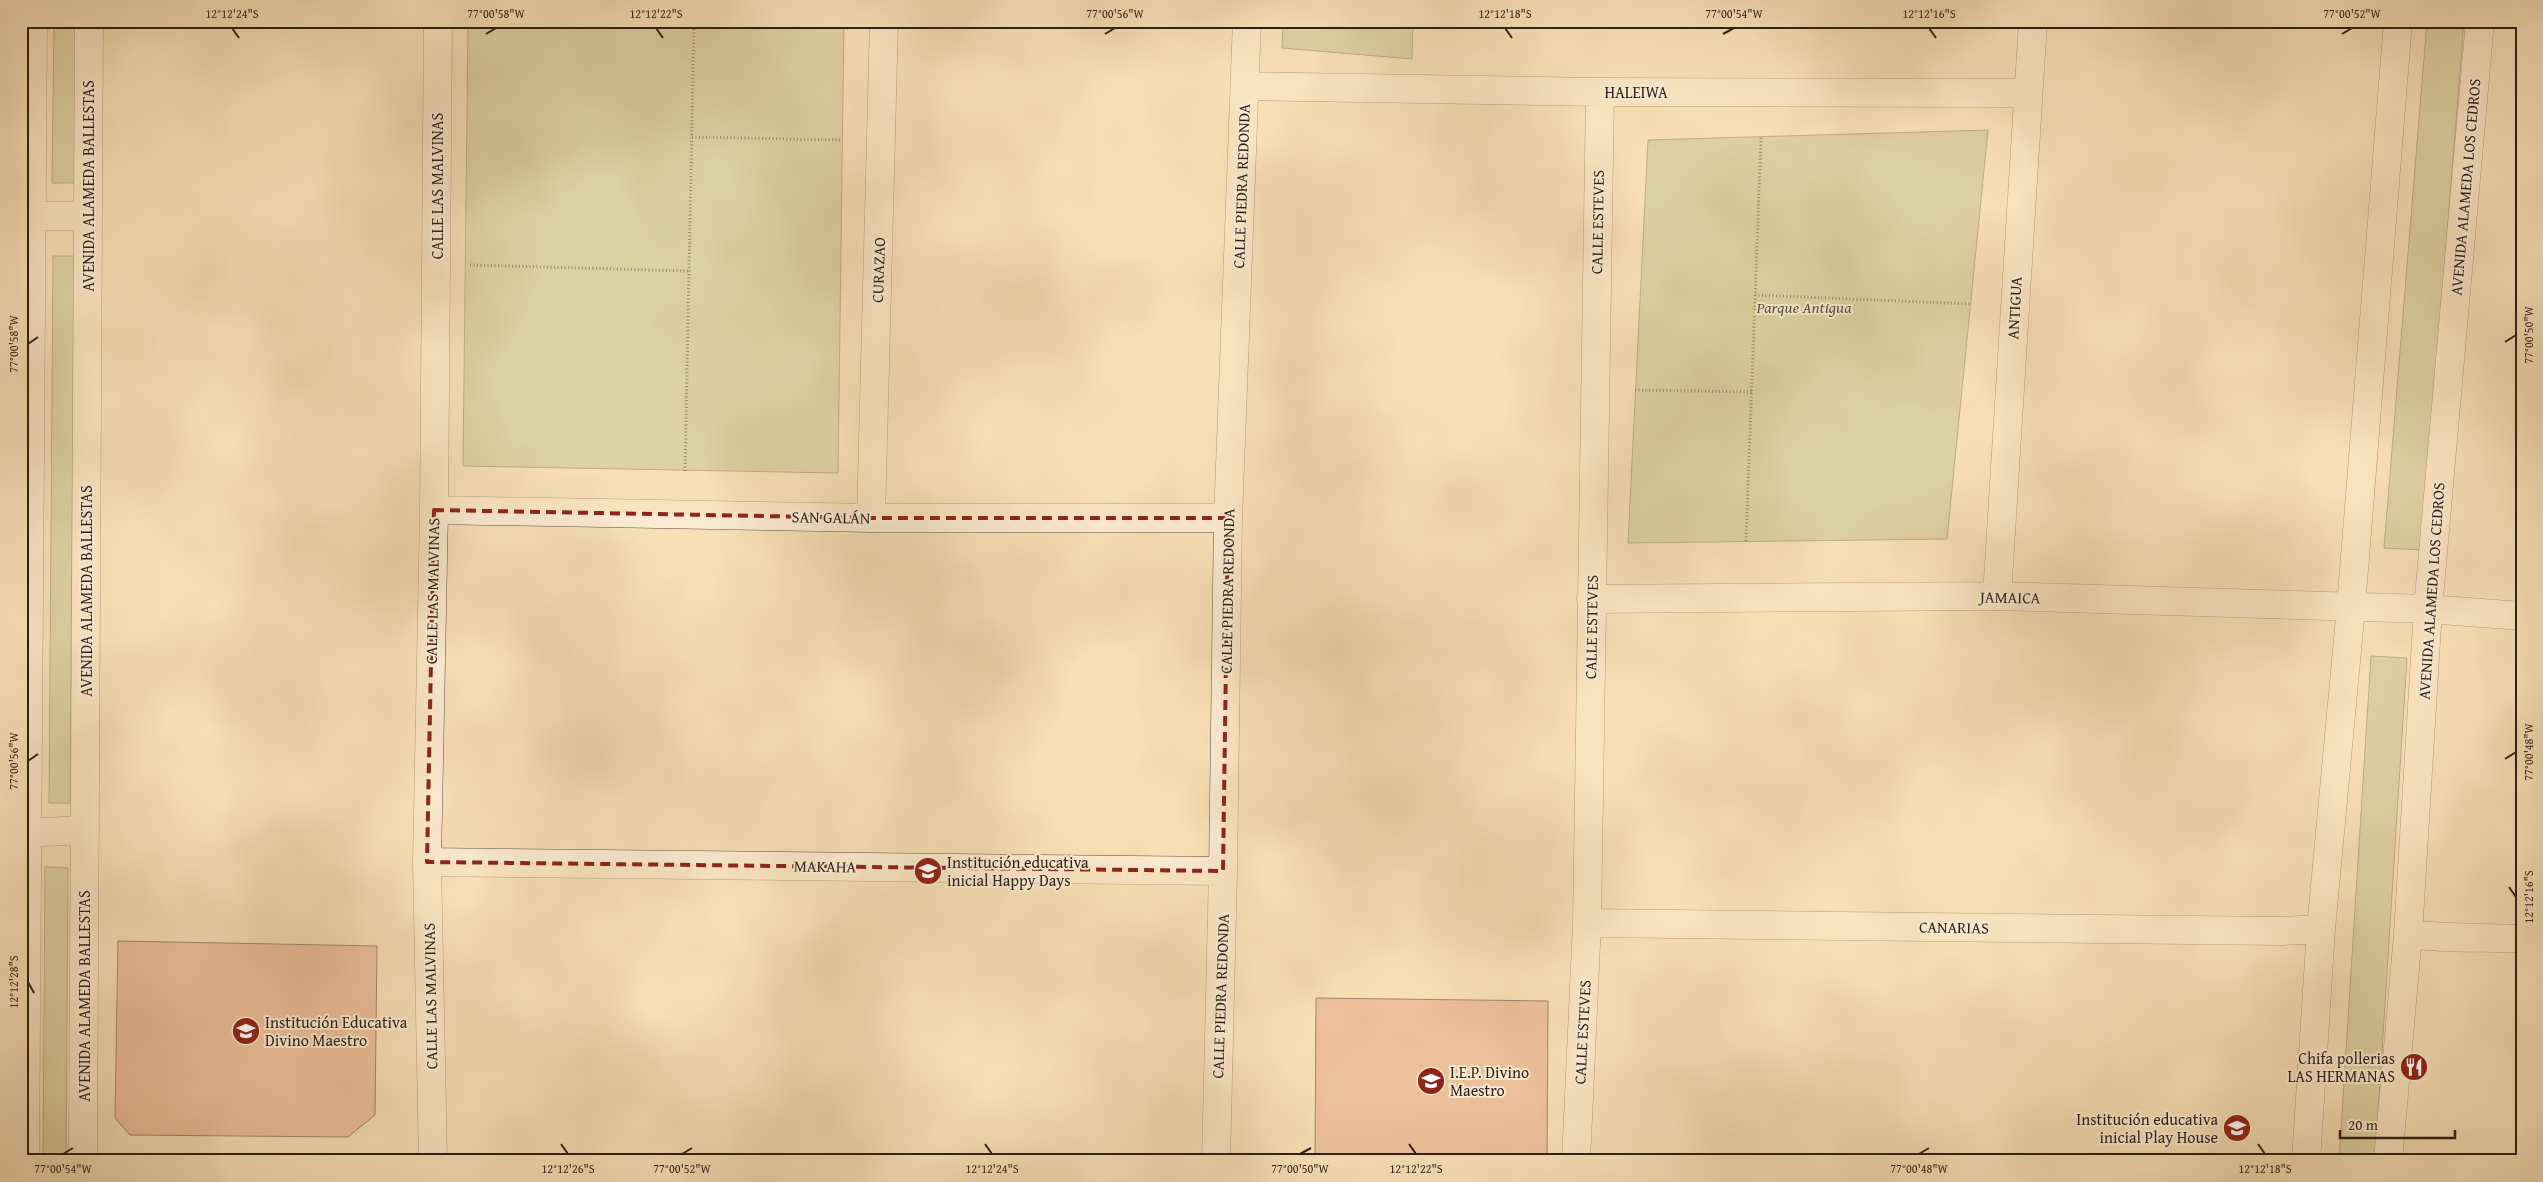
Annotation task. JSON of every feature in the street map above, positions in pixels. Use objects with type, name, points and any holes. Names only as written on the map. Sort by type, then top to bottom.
[{"type":"street","points":[[25,1161],[26,216],[33,21]]},
{"type":"street","name":"AVENIDA ALAMEDA BALLESTAS","points":[[83,1161],[89,21]]},
{"type":"street","name":"CALLE LAS MALVINAS","points":[[434,1161],[427,862],[434,510],[438,21]]},
{"type":"street","name":"CURAZAO","points":[[871,518],[884,21]]},
{"type":"street","name":"CALLE PIEDRA REDONDA","points":[[1216,1161],[1223,870],[1228,518],[1247,21]]},
{"type":"street","name":"ANTIGUA","points":[[1997,596],[2033,21]]},
{"type":"street","points":[[2306,1161],[2321,929],[2352,607],[2398,21]]},
{"type":"street","name":"AVENIDA ALAMEDA LOS CEDROS","points":[[2388,1161],[2408,934],[2428,609],[2480,21]]},
{"type":"street","name":"HALEIWA","points":[[1245,86],[1600,92],[2027,93]]},
{"type":"street","name":"CALLE ESTEVES","points":[[1576,1161],[1587,923],[1600,92]]},
{"type":"street","points":[[26,216],[88,216]]},
{"type":"street","name":"SAN GALÁN","points":[[434,510],[871,518],[1228,518]]},
{"type":"street","name":"JAMAICA","points":[[1591,599],[1997,596],[2428,609],[2522,616]]},
{"type":"street","points":[[25,833],[85,830]]},
{"type":"street","name":"MAKAHA","points":[[427,862],[1223,870]]},
{"type":"street","name":"CANARIAS","points":[[1587,923],[2280,931],[2321,929]]},
{"type":"street","points":[[2408,934],[2441,938],[2457,936],[2522,939]]},
{"type":"path","points":[[685,471],[694,21]]},
{"type":"path","points":[[692,137],[842,140]]},
{"type":"path","points":[[1746,541],[1761,137]]},
{"type":"path","points":[[465,265],[689,271]]},
{"type":"path","points":[[1755,295],[1970,304]]},
{"type":"path","points":[[1635,390],[1752,392]]},
{"type":"highlighted area","points":[[434,510],[871,518],[1228,518],[1223,871],[427,862]]},
{"type":"green space","points":[[54,21],[76,21],[75,183],[52,183]]},
{"type":"green space","points":[[468,21],[844,21],[838,473],[463,466]]},
{"type":"green space","points":[[1283,21],[1413,21],[1412,59],[1282,48]]},
{"type":"green space","points":[[2427,21],[2464,21],[2422,550],[2384,548]]},
{"type":"green space","name":"Parque Antigua","points":[[1988,130],[1947,539],[1628,543],[1648,140]]},
{"type":"green space","points":[[53,256],[74,256],[70,803],[49,803]]},
{"type":"green space","points":[[2371,656],[2407,658],[2375,1161],[2339,1161]]},
{"type":"green space","points":[[45,867],[68,868],[66,1161],[43,1161]]},
{"type":"building","name":"Institución Educativa Divino Maestro","points":[[118,941],[377,946],[375,1115],[348,1137],[130,1135],[115,1118]]},
{"type":"building","name":"I.E.P. Divino Maestro","points":[[1316,998],[1548,1001],[1547,1161],[1315,1161]]},
{"type":"place","name":"Institución educativa inicial Happy Days","points":[[928,871]]},
{"type":"place","name":"Institución Educativa Divino Maestro","points":[[246,1031]]},
{"type":"place","name":"Chifa pollerias LAS HERMANAS","points":[[2414,1067]]},
{"type":"place","name":"I.E.P. Divino Maestro","points":[[1431,1081]]},
{"type":"place","name":"Institución educativa inicial Play House","points":[[2237,1128]]}]
